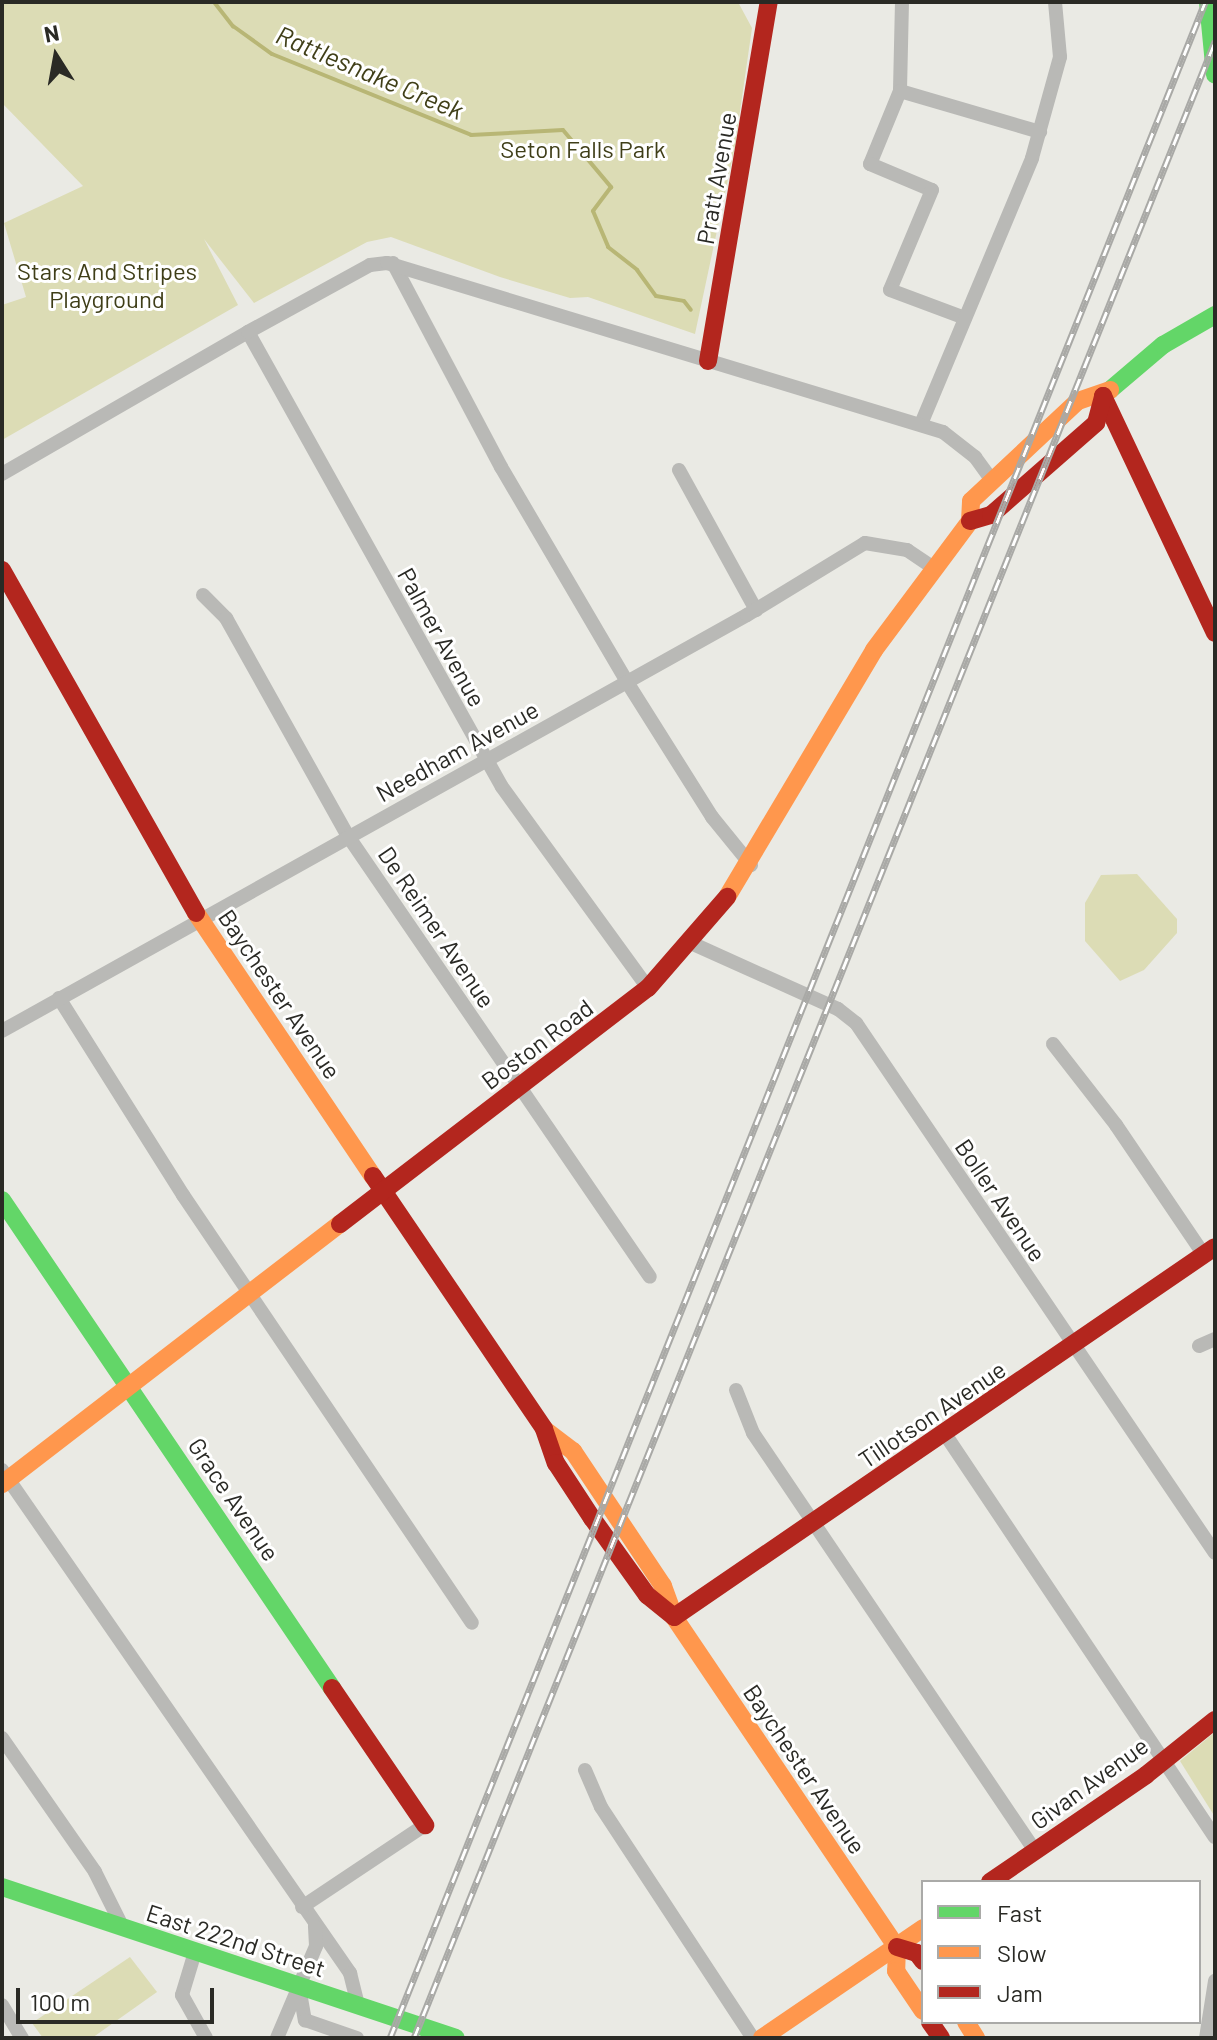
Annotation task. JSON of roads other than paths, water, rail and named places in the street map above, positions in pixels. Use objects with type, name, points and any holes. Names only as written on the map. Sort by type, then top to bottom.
[{"type":"main road","name":"Pratt Avenue","points":[[708,361],[769,2]]},
{"type":"main road","points":[[1208,2],[1215,75]]},
{"type":"main road","name":"Boston Road","points":[[4,1477],[386,1191],[648,988],[691,943],[751,865],[861,672],[970,521],[971,501],[991,479],[1078,401],[1103,396],[1163,345],[1215,315]]},
{"type":"main road","points":[[1103,396],[1215,633]]},
{"type":"main road","name":"Boston Road","points":[[970,521],[991,515],[1096,423],[1103,396]]},
{"type":"main road","name":"Baychester Avenue","points":[[2,570],[200,919],[544,1429],[556,1463],[592,1518],[647,1595],[674,1617],[897,1947],[896,1971],[921,2008]]},
{"type":"main road","name":"Grace Avenue","points":[[2,1200],[425,1825]]},
{"type":"main road","name":"Tillotson Avenue","points":[[674,1617],[1210,1251]]},
{"type":"main road","name":"Givan Avenue","points":[[993,1880],[1215,1720]]},
{"type":"main road","name":"East 222nd Street","points":[[2,1887],[455,2038]]},
{"type":"main road","points":[[762,2038],[921,1929]]},
{"type":"main road","name":"Baychester Avenue","points":[[897,1947],[917,1953],[921,1958]]},
{"type":"street","points":[[902,2],[900,91],[870,164],[932,190],[890,290],[965,318]]},
{"type":"street","points":[[921,424],[1040,132],[1060,57],[1055,2]]},
{"type":"street","points":[[900,91],[1040,132]]},
{"type":"street","points":[[393,263],[501,467],[627,682],[712,817],[751,865]]},
{"type":"street","points":[[2,474],[370,265],[393,263],[921,424],[962,445],[991,479]]},
{"type":"street","name":"Palmer Avenue","points":[[248,332],[485,758],[648,988]]},
{"type":"street","points":[[679,470],[756,610]]},
{"type":"street","name":"Needham Avenue","points":[[2,1031],[485,758],[756,610],[865,543],[907,550],[934,568]]},
{"type":"street","name":"De Reimer Avenue","points":[[203,595],[226,618],[348,836],[650,1277]]},
{"type":"street","name":"Boller Avenue","points":[[691,943],[838,1009],[856,1023],[1215,1553]]},
{"type":"street","points":[[59,998],[249,1294],[472,1623]]},
{"type":"street","points":[[1053,1044],[1210,1251]]},
{"type":"street","points":[[1199,1346],[1215,1339]]},
{"type":"street","points":[[736,1390],[753,1433],[1035,1851]]},
{"type":"street","points":[[945,1434],[1215,1837]]},
{"type":"street","points":[[4,1477],[356,1984],[358,2006]]},
{"type":"street","points":[[2,1738],[95,1872],[123,1928]]},
{"type":"street","points":[[585,1770],[601,1807],[753,2038]]},
{"type":"street","points":[[302,1907],[425,1825]]},
{"type":"street","points":[[277,2038],[316,1946],[314,1923]]},
{"type":"street","points":[[195,1952],[182,1995],[206,2038]]},
{"type":"street","points":[[1206,2038],[1215,1981]]},
{"type":"street","points":[[299,1986],[305,2020],[357,2038]]},
{"type":"street","points":[[2,2005],[22,2038]]},
{"type":"waterway","name":"Rattlesnake Creek","points":[[214,2],[233,26],[272,54],[471,135],[563,130],[611,187],[593,211],[608,247],[637,270],[656,296],[684,301],[691,310]]},
{"type":"railway","points":[[390,2038],[1205,2]]},
{"type":"railway","points":[[414,2038],[1215,41]]},
{"type":"park label","name":"Seton Falls Park","points":[[583,149]]},
{"type":"park label","name":"Stars And Stripes Playground","points":[[107,285]]}]
